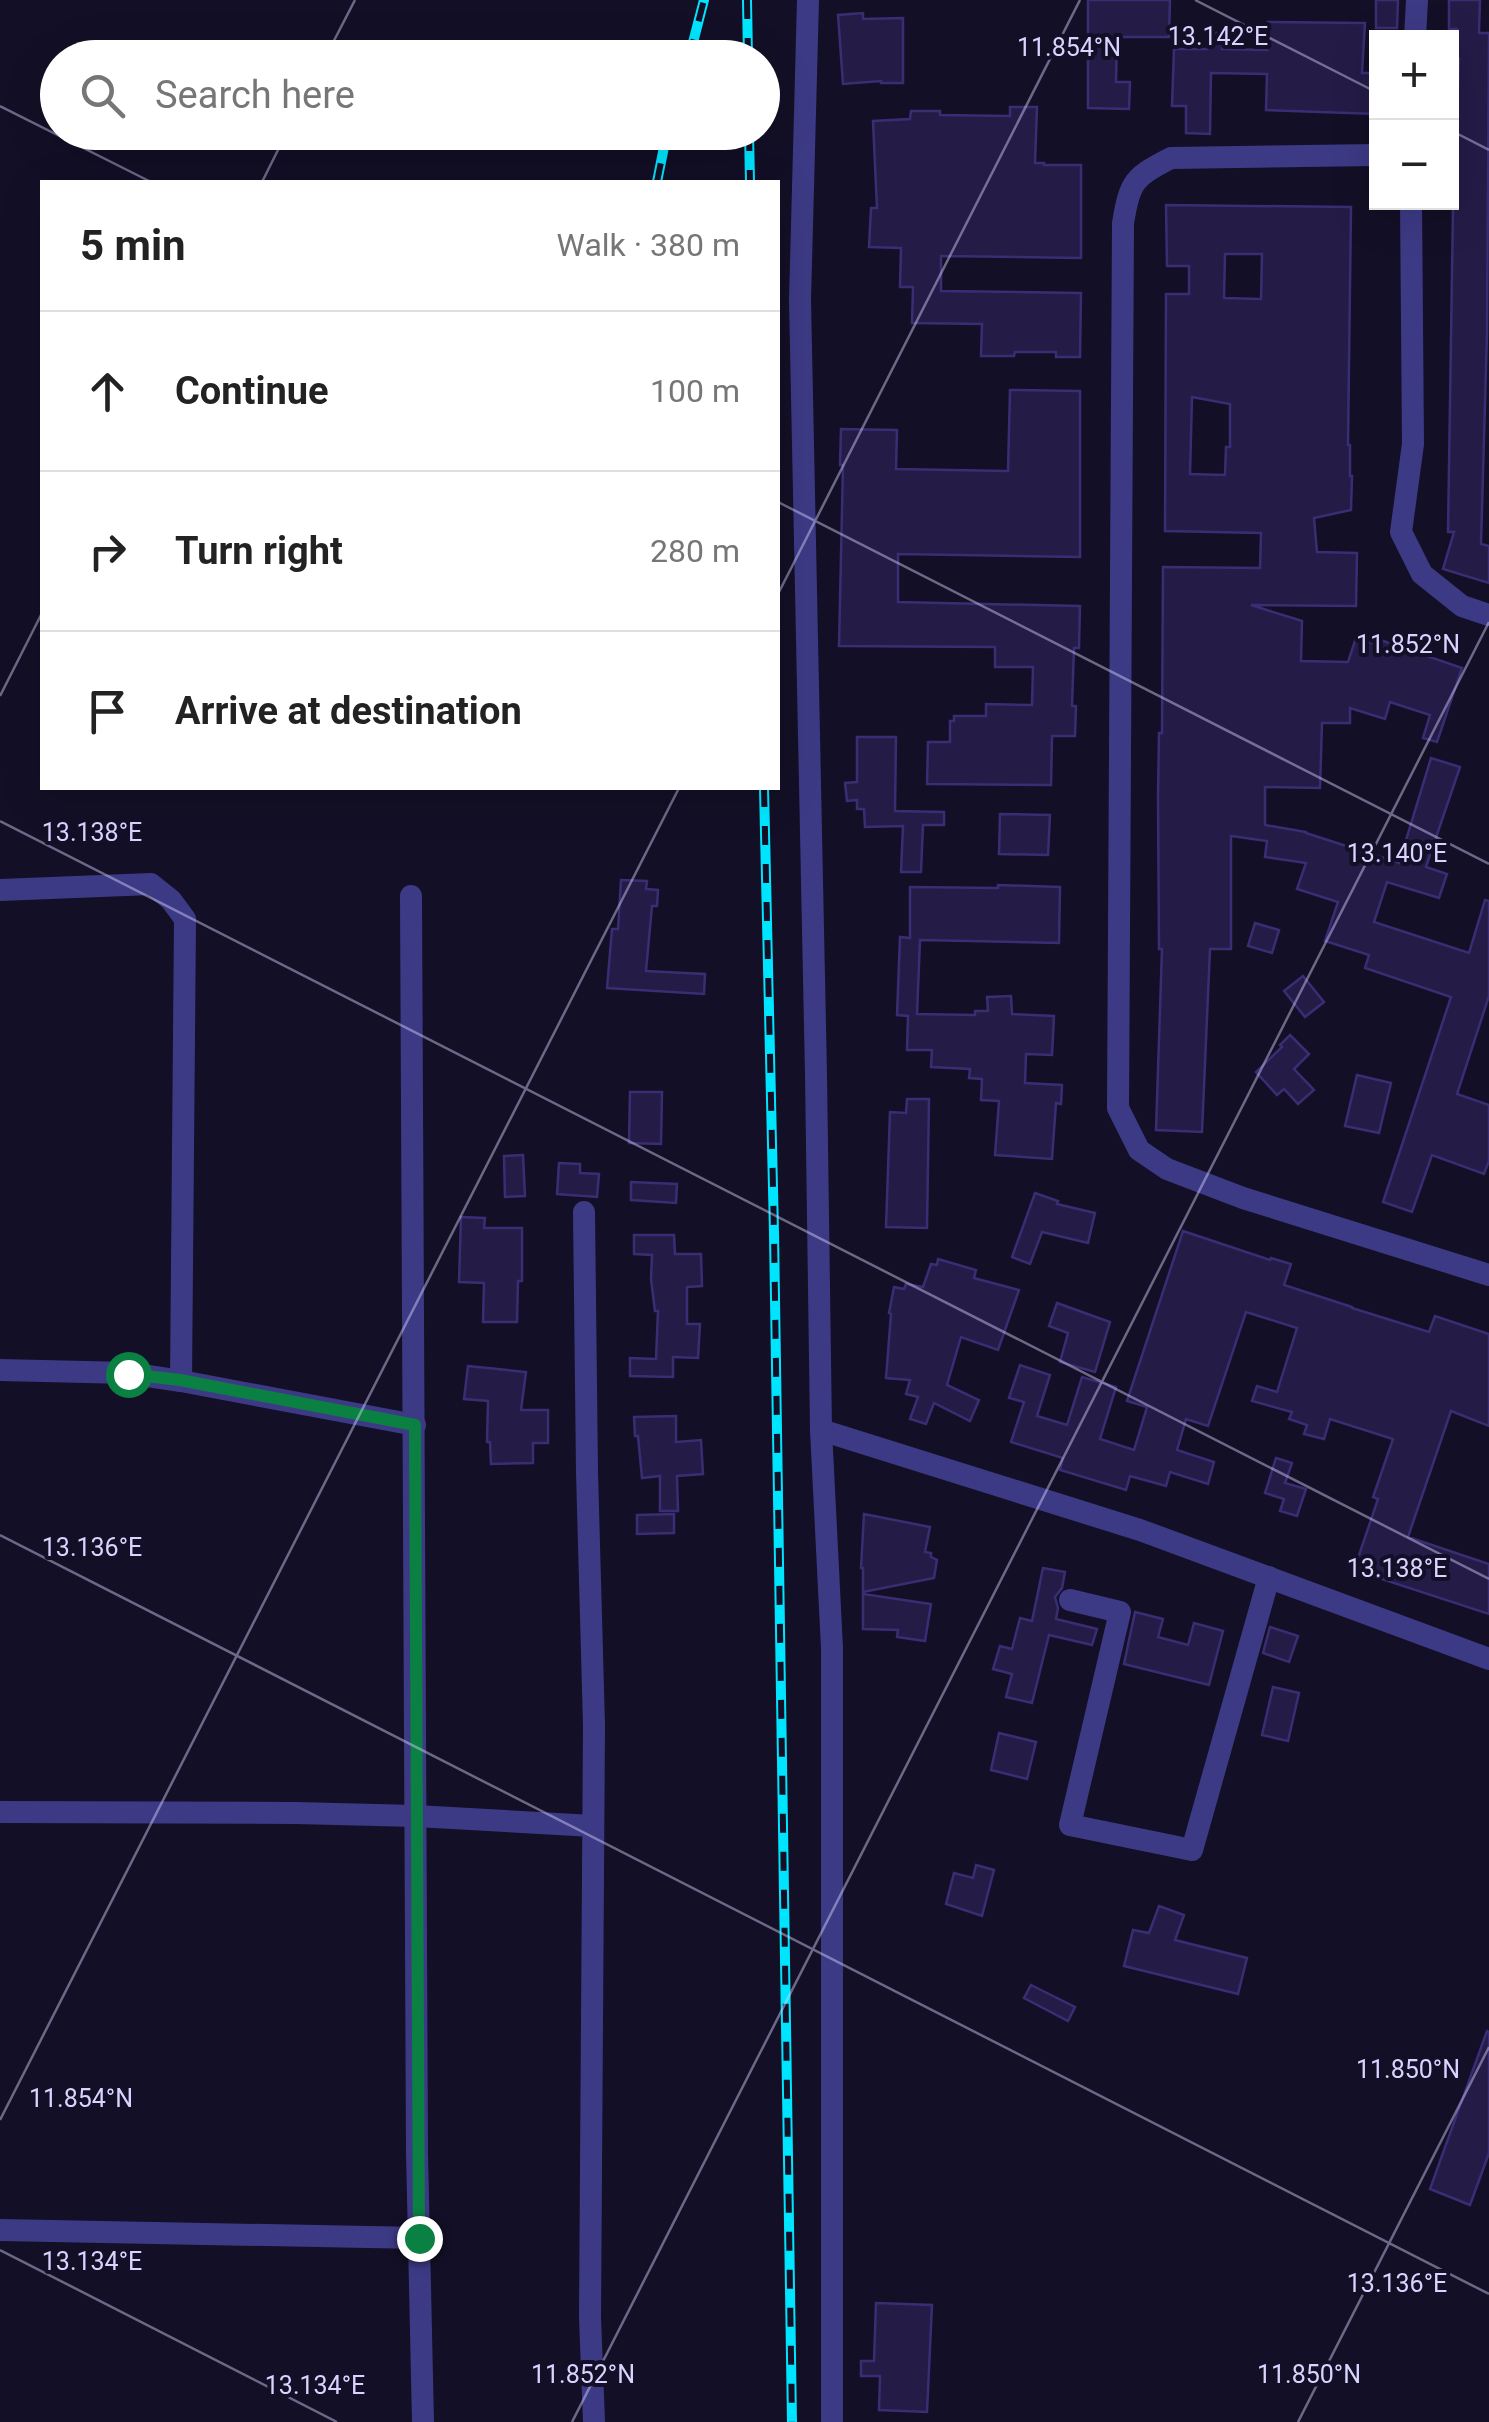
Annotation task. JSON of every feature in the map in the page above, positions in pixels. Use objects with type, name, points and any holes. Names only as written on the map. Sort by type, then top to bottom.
[{"type":"street","points":[[808,0],[800,300],[820,1430],[832,1648],[832,2422]]},
{"type":"street","points":[[1415,30],[1417,0]]},
{"type":"street","points":[[1369,155],[1171,158],[1142,173],[1128,193],[1123,222],[1118,1108],[1140,1150],[1167,1168],[1243,1198],[1489,1275]]},
{"type":"street","points":[[1411,210],[1413,444],[1400,532],[1422,574],[1462,606],[1489,615]]},
{"type":"street","points":[[0,890],[151,884],[171,900],[185,919],[180,1380]]},
{"type":"street","points":[[411,896],[410,1184],[423,2422]]},
{"type":"street","points":[[584,1212],[594,1725],[590,2317],[594,2422]]},
{"type":"street","points":[[0,1370],[128,1374],[180,1380],[415,1425]]},
{"type":"street","points":[[820,1430],[1140,1530],[1489,1659]]},
{"type":"street","points":[[1070,1600],[1120,1612],[1070,1825],[1192,1850],[1269,1577]]},
{"type":"street","points":[[0,1812],[296,1813],[593,1826]]},
{"type":"street","points":[[0,2230],[419,2238]]},
{"type":"building","points":[[1088,0],[1170,0],[1169,37],[1117,37],[1116,82],[1130,82],[1129,109],[1088,108]]},
{"type":"building","points":[[1376,0],[1398,0],[1397,28],[1376,28]]},
{"type":"building","points":[[1449,0],[1480,0],[1479,33],[1489,33],[1481,544],[1489,546],[1489,583],[1443,569],[1454,532],[1448,532],[1453,210],[1459,210],[1459,30],[1449,29]]},
{"type":"building","points":[[863,13],[863,19],[903,18],[903,83],[843,84],[838,15]]},
{"type":"building","points":[[1268,22],[1365,23],[1362,73],[1369,73],[1369,114],[1266,110],[1267,74],[1211,73],[1210,134],[1186,133],[1186,106],[1172,106],[1174,49],[1207,49],[1207,33],[1222,33],[1222,49],[1267,50]]},
{"type":"building","points":[[1010,107],[1037,107],[1035,163],[1081,165],[1081,258],[941,256],[941,291],[1081,293],[1080,357],[1056,357],[1056,352],[981,356],[982,324],[912,323],[913,287],[900,287],[901,248],[869,247],[871,208],[877,208],[873,121],[910,119],[911,111],[1010,116]]},
{"type":"building","points":[[1166,205],[1351,207],[1351,510],[1314,518],[1317,552],[1357,553],[1356,606],[1251,605],[1302,621],[1301,661],[1348,662],[1356,638],[1373,643],[1375,638],[1462,668],[1437,742],[1423,738],[1430,715],[1390,702],[1385,719],[1350,708],[1350,723],[1322,723],[1320,788],[1265,787],[1265,825],[1306,832],[1399,863],[1431,758],[1460,767],[1426,867],[1447,874],[1439,898],[1387,882],[1374,922],[1469,953],[1485,900],[1489,901],[1489,996],[1457,1094],[1489,1105],[1489,1161],[1484,1174],[1432,1155],[1412,1212],[1383,1202],[1451,997],[1365,968],[1369,955],[1325,941],[1338,902],[1297,889],[1306,863],[1265,857],[1267,841],[1231,836],[1231,949],[1210,949],[1202,1132],[1156,1130],[1162,949],[1158,796],[1163,567],[1260,568],[1261,533],[1165,531],[1166,294],[1189,294],[1189,266],[1167,266]],"holes":[[[1225,254],[1262,254],[1261,299],[1224,298]],[[1192,397],[1230,404],[1230,447],[1226,447],[1225,475],[1190,474]]]},
{"type":"building","points":[[1010,390],[1080,391],[1080,557],[898,554],[898,602],[1080,606],[1079,648],[1074,648],[1075,736],[1052,736],[1051,785],[927,784],[928,742],[950,742],[950,721],[954,721],[954,716],[986,716],[986,704],[1032,705],[1033,667],[995,667],[995,647],[839,646],[841,429],[897,430],[896,469],[1008,471]]},
{"type":"building","points":[[857,737],[896,737],[895,811],[944,812],[944,825],[923,825],[921,872],[901,872],[903,826],[865,827],[864,809],[857,809],[857,800],[847,801],[845,783],[857,782]]},
{"type":"building","points":[[1000,814],[1050,815],[1048,855],[999,854]]},
{"type":"building","points":[[621,880],[647,881],[646,889],[658,890],[657,906],[652,906],[646,971],[705,974],[704,994],[607,988],[612,929],[618,929]]},
{"type":"building","points":[[910,887],[1060,887],[1059,943],[920,940],[917,1014],[975,1015],[975,1011],[988,1011],[987,997],[1011,996],[1012,1014],[1054,1016],[1052,1055],[1026,1054],[1025,1083],[1062,1085],[1061,1104],[1056,1103],[1052,1159],[995,1155],[999,1101],[981,1100],[982,1079],[969,1078],[970,1069],[931,1067],[932,1050],[907,1050],[908,1016],[897,1015],[900,937],[910,938]]},
{"type":"building","points":[[1255,923],[1279,930],[1272,953],[1248,946]]},
{"type":"building","points":[[1303,976],[1324,1002],[1305,1017],[1284,991]]},
{"type":"building","points":[[1290,1035],[1309,1054],[1294,1069],[1314,1090],[1298,1104],[1284,1089],[1277,1095],[1256,1072]]},
{"type":"building","points":[[1357,1075],[1391,1083],[1379,1133],[1345,1126]]},
{"type":"building","points":[[630,1092],[662,1092],[661,1144],[629,1143]]},
{"type":"building","points":[[907,1099],[929,1099],[927,1228],[886,1227],[890,1112],[906,1113]]},
{"type":"building","points":[[523,1155],[525,1196],[505,1197],[504,1156]]},
{"type":"building","points":[[559,1163],[580,1164],[580,1173],[599,1174],[597,1197],[557,1194]]},
{"type":"building","points":[[631,1182],[677,1184],[676,1203],[631,1200]]},
{"type":"building","points":[[1035,1193],[1058,1201],[1057,1204],[1095,1213],[1088,1243],[1042,1232],[1030,1264],[1012,1257]]},
{"type":"building","points":[[461,1217],[485,1218],[484,1228],[522,1228],[517,1322],[483,1322],[484,1283],[459,1282]]},
{"type":"building","points":[[1183,1231],[1291,1264],[1284,1285],[1352,1308],[1429,1332],[1435,1316],[1489,1334],[1489,1426],[1451,1411],[1408,1537],[1489,1564],[1489,1614],[1354,1570],[1393,1439],[1330,1419],[1324,1439],[1304,1434],[1307,1425],[1289,1419],[1292,1412],[1252,1401],[1257,1386],[1277,1392],[1297,1328],[1246,1312],[1208,1426],[1186,1419],[1177,1450],[1214,1462],[1208,1484],[1170,1472],[1166,1486],[1130,1476],[1126,1490],[1060,1470],[1063,1458],[1011,1442],[1024,1402],[1009,1398],[1020,1365],[1050,1375],[1037,1416],[1067,1425],[1082,1377],[1116,1387],[1100,1439],[1134,1450],[1147,1407],[1127,1401]]},
{"type":"building","points":[[634,1235],[674,1235],[675,1254],[701,1254],[702,1286],[687,1287],[687,1324],[700,1324],[698,1358],[673,1357],[673,1377],[630,1376],[630,1358],[656,1359],[658,1311],[651,1279],[652,1255],[634,1254]]},
{"type":"building","points":[[938,1259],[976,1270],[974,1278],[1019,1290],[998,1350],[961,1337],[947,1385],[979,1400],[970,1421],[934,1403],[926,1424],[910,1419],[918,1397],[906,1394],[910,1380],[886,1378],[889,1313],[894,1287],[923,1287],[931,1264],[937,1265]]},
{"type":"building","points":[[1057,1303],[1110,1322],[1095,1372],[1060,1362],[1068,1333],[1049,1326]]},
{"type":"building","points":[[468,1366],[526,1372],[521,1410],[548,1410],[548,1443],[533,1443],[533,1463],[491,1464],[488,1401],[464,1399]]},
{"type":"building","points":[[676,1416],[676,1442],[701,1440],[703,1474],[677,1476],[678,1511],[660,1511],[660,1476],[642,1478],[634,1417]]},
{"type":"building","points":[[1276,1458],[1292,1463],[1285,1483],[1306,1489],[1297,1516],[1280,1511],[1284,1499],[1265,1493]]},
{"type":"building","points":[[674,1514],[674,1533],[637,1534],[637,1515]]},
{"type":"building","points":[[864,1514],[930,1527],[925,1552],[937,1560],[934,1578],[863,1592]]},
{"type":"building","points":[[1043,1568],[1065,1572],[1062,1588],[1055,1597],[1056,1619],[1097,1629],[1092,1645],[1049,1635],[1032,1703],[1006,1697],[1012,1674],[993,1669],[1000,1646],[1012,1649],[1020,1618],[1032,1621]]},
{"type":"building","points":[[863,1594],[931,1604],[925,1641],[897,1637],[898,1630],[863,1629]]},
{"type":"building","points":[[1135,1612],[1163,1619],[1158,1637],[1188,1645],[1194,1623],[1223,1631],[1209,1685],[1124,1664]]},
{"type":"building","points":[[1270,1627],[1298,1636],[1289,1662],[1263,1653]]},
{"type":"building","points":[[1273,1687],[1299,1693],[1288,1741],[1262,1735]]},
{"type":"building","points":[[999,1733],[1036,1742],[1027,1779],[991,1770]]},
{"type":"building","points":[[976,1865],[994,1870],[982,1916],[946,1904],[954,1873],[973,1878]]},
{"type":"building","points":[[1159,1906],[1184,1915],[1175,1940],[1247,1958],[1238,1994],[1124,1966],[1133,1930],[1149,1933]]},
{"type":"building","points":[[1031,1985],[1075,2007],[1068,2021],[1024,1998]]},
{"type":"building","points":[[1487,2031],[1489,2153],[1470,2205],[1430,2189]]},
{"type":"building","points":[[876,2303],[932,2305],[927,2412],[879,2410],[880,2376],[861,2376],[861,2361],[874,2361]]},
{"type":"railway","points":[[694,40],[704,0]]},
{"type":"railway","points":[[747,0],[748,40]]},
{"type":"railway","points":[[657,180],[663,150]]},
{"type":"railway","points":[[749,150],[750,180]]},
{"type":"railway","points":[[764,790],[792,2422]]},
{"type":"route","points":[[128,1374],[180,1380],[415,1425],[419,2238]]}]
